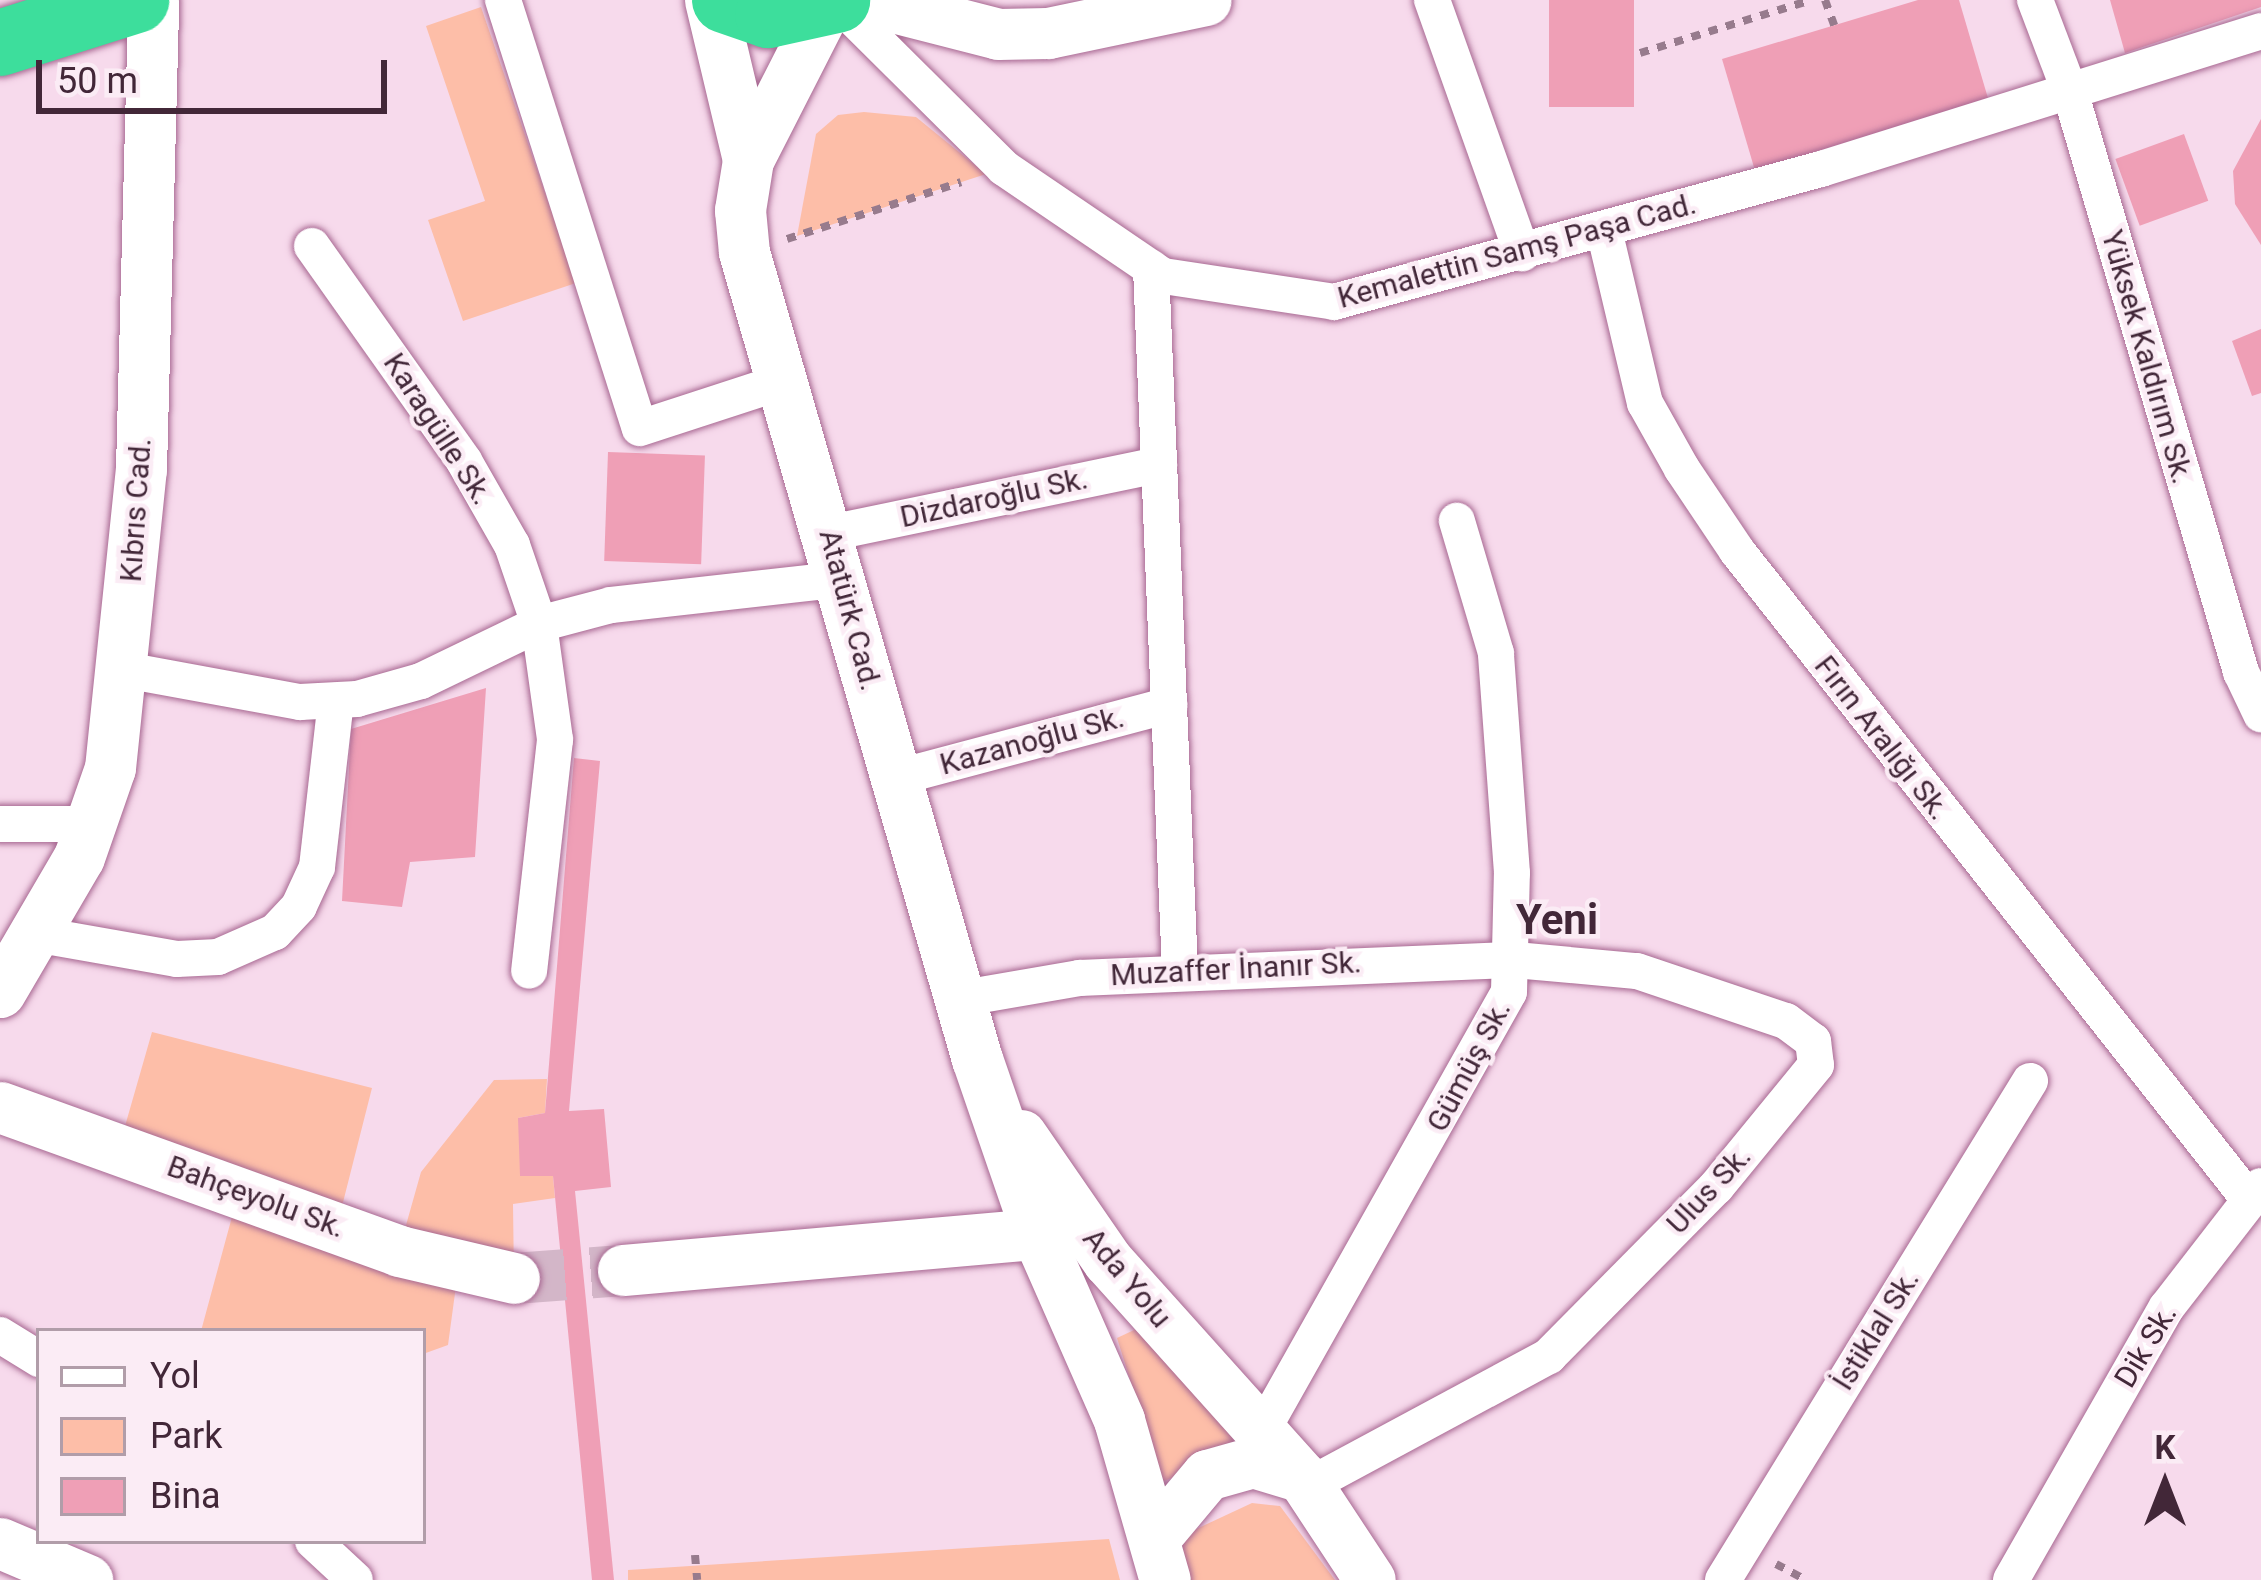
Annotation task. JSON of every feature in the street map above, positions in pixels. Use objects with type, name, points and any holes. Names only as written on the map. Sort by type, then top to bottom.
[{"type":"highway","points":[[0,43],[136,0]]},
{"type":"highway","points":[[725,0],[768,16],[841,1]]},
{"type":"main road","name":"Kıbrıs Cad.","points":[[0,992],[90,824],[110,768],[124,670],[141,469],[153,0]]},
{"type":"main road","points":[[710,0],[748,160]]},
{"type":"main road","points":[[748,160],[841,1],[998,34],[1048,33],[1206,0]]},
{"type":"main road","name":"Atatürk Cad.","points":[[748,160],[740,210],[745,252],[977,1059]]},
{"type":"main road","name":"Ada Yolu","points":[[977,1059],[1057,1227],[1263,1429],[1305,1482],[1370,1580]]},
{"type":"main road","name":"Bahçeyolu Sk.","points":[[0,1107],[399,1251],[514,1278]]},
{"type":"main road","points":[[623,1270],[1057,1227],[1160,1558]]},
{"type":"main road","points":[[1160,1558],[1207,1475],[1253,1462],[1305,1482]]},
{"type":"main road","points":[[0,1543],[87,1580]]},
{"type":"street","points":[[503,0],[640,428],[785,381]]},
{"type":"street","points":[[1432,0],[1522,253]]},
{"type":"street","name":"Yüksek Kaldırım Sk.","points":[[2035,0],[2071,95],[2241,672],[2261,714]]},
{"type":"street","name":"Kemalettin Samş Paşa Cad.","points":[[841,1],[1004,168],[1151,268],[1240,293],[1334,302],[1604,230],[2071,95],[2261,31]]},
{"type":"street","name":"Fırın Aralığı Sk.","points":[[1604,230],[1645,403],[1682,469],[1751,570],[2255,1192]]},
{"type":"street","name":"Karagülle Sk.","points":[[312,247],[464,461],[512,545],[538,625],[555,740],[529,970]]},
{"type":"street","points":[[1151,268],[1180,970]]},
{"type":"street","name":"Dizdaroğlu Sk.","points":[[124,670],[241,694],[336,701],[421,681],[538,625],[836,556],[1159,465]]},
{"type":"street","name":"Gümüş Sk.","points":[[1263,1429],[1495,1028],[1515,960],[1496,653],[1456,521]]},
{"type":"street","points":[[29,933],[177,959],[218,957],[275,932],[299,906],[317,867],[336,701]]},
{"type":"street","name":"Kazanoğlu Sk.","points":[[895,778],[1169,705]]},
{"type":"street","points":[[0,824],[90,824]]},
{"type":"street","name":"Muzaffer İnanır Sk.","points":[[958,999],[1180,970],[1515,960]]},
{"type":"street","name":"Ulus Sk.","points":[[1305,1482],[1549,1356],[1716,1187],[1816,1066],[1820,1053],[1805,1032],[1719,997],[1637,971],[1515,960]]},
{"type":"street","name":"İstiklal Sk.","points":[[1723,1580],[2030,1081]]},
{"type":"street","name":"Dik Sk.","points":[[2011,1580],[2167,1307],[2255,1192]]},
{"type":"street","points":[[0,1335],[36,1357]]},
{"type":"street","points":[[316,1544],[355,1580]]},
{"type":"path","points":[[1640,53],[1811,0]]},
{"type":"path","points":[[1825,0],[1834,25]]},
{"type":"path","points":[[745,252],[1004,168]]},
{"type":"path","points":[[694,1556],[697,1580]]},
{"type":"green space","points":[[481,7],[576,283],[463,321],[428,220],[485,201],[426,26]]},
{"type":"green space","points":[[864,112],[916,117],[986,174],[797,236],[816,134],[838,115]]},
{"type":"green space","points":[[152,1032],[372,1088],[337,1226],[399,1250],[421,1172],[494,1080],[547,1079],[545,1113],[518,1118],[553,1176],[555,1198],[513,1204],[514,1278],[458,1271],[448,1345],[426,1353],[426,1328],[202,1328],[239,1191],[119,1147]]},
{"type":"green space","points":[[1149,1323],[1241,1448],[1162,1482],[1117,1338]]},
{"type":"green space","points":[[1252,1503],[1280,1506],[1335,1580],[1188,1580],[1177,1548],[1192,1531]]},
{"type":"green space","points":[[1109,1539],[1120,1580],[628,1580],[628,1570]]},
{"type":"building","points":[[1549,0],[1634,0],[1634,107],[1549,107]]},
{"type":"building","points":[[1918,0],[1959,0],[1990,105],[1756,174],[1722,59]]},
{"type":"building","points":[[2110,0],[2261,0],[2261,7],[2125,53]]},
{"type":"building","points":[[2261,119],[2261,245],[2235,204],[2233,171]]},
{"type":"building","points":[[2184,134],[2208,201],[2140,226],[2115,159]]},
{"type":"building","points":[[2261,329],[2261,393],[2252,396],[2232,341]]},
{"type":"building","points":[[608,452],[705,455],[701,564],[604,561]]},
{"type":"building","points":[[486,688],[475,857],[410,862],[402,907],[342,901],[351,729]]},
{"type":"building","points":[[574,758],[600,761],[569,1111],[604,1109],[611,1187],[575,1191],[614,1580],[592,1580],[553,1176],[520,1176],[518,1118],[545,1113]]},
{"type":"tunnel","points":[[514,1278],[623,1270]]},
{"type":"district","name":"Yeni","points":[[1557,920]]}]
